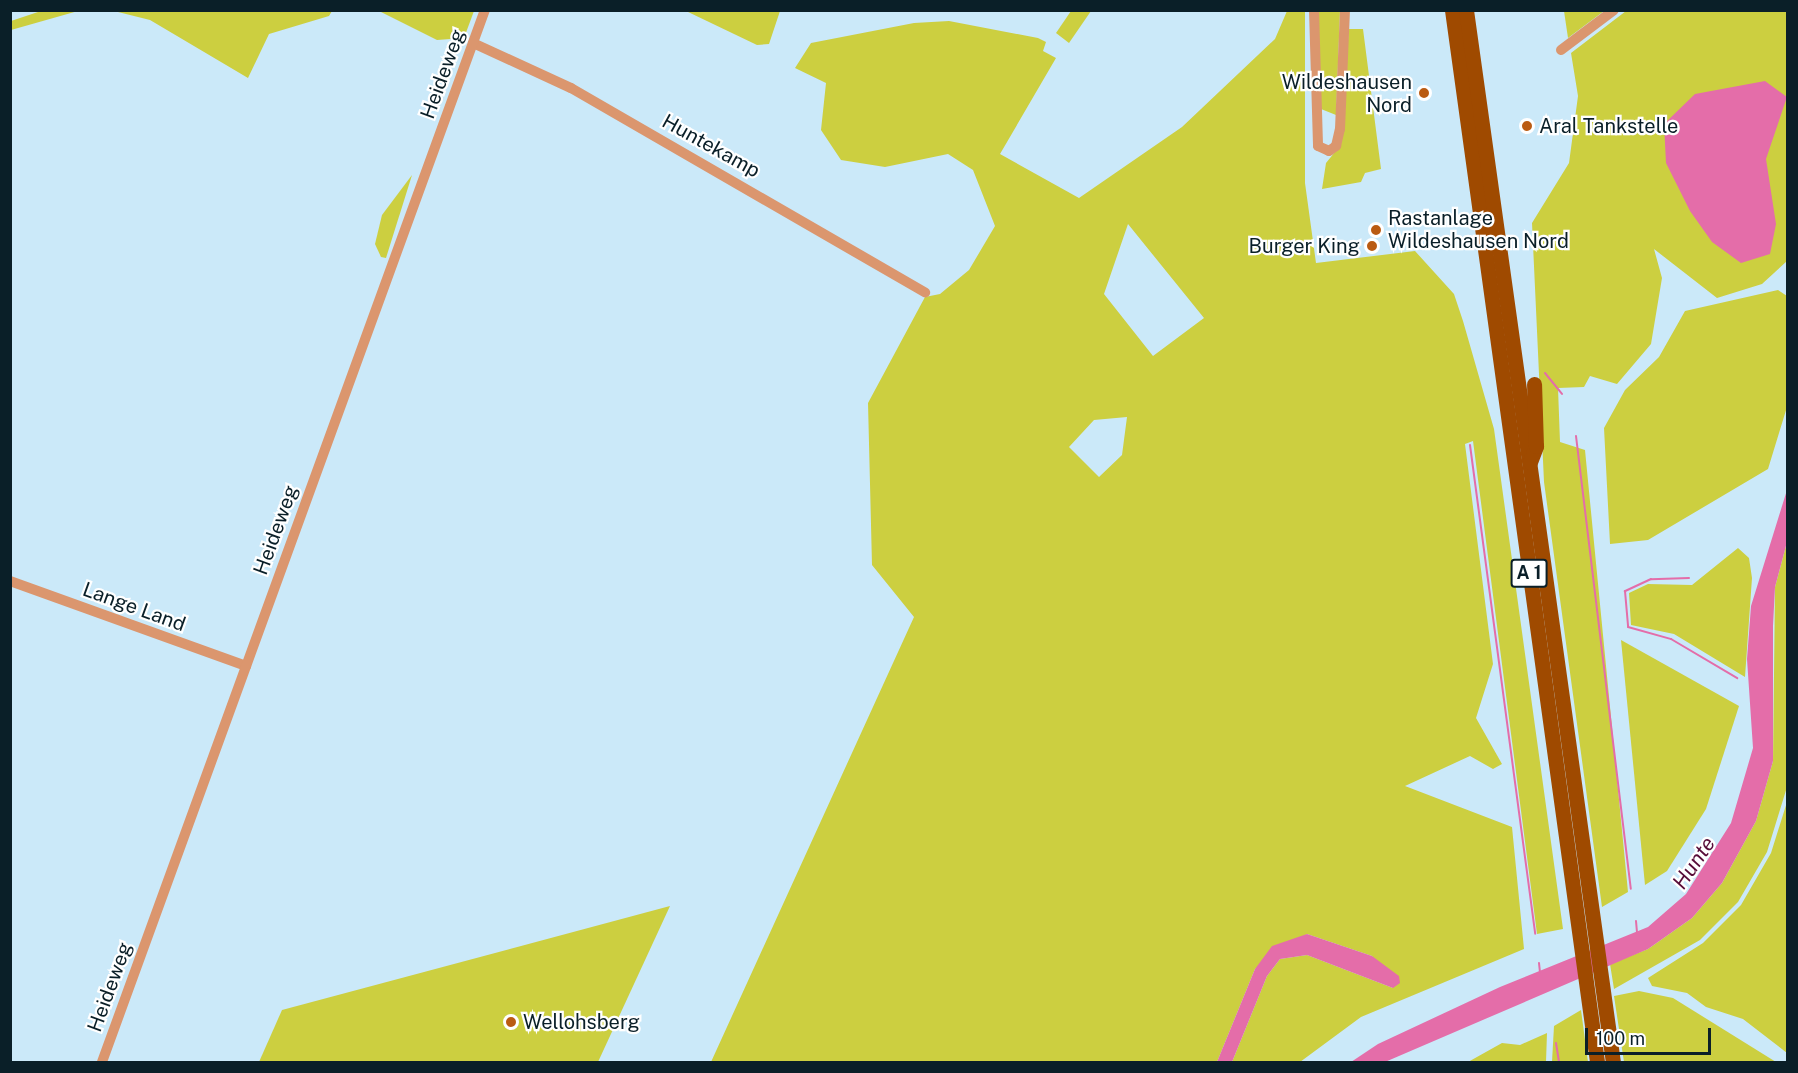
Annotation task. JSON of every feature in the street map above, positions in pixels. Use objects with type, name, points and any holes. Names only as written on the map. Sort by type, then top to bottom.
[{"type":"highway","name":"A 1","points":[[1452,10],[1597,1062]]},
{"type":"highway","name":"A 1","points":[[1466,10],[1528,468],[1613,1062]]},
{"type":"highway","points":[[1528,468],[1536,446],[1534,384]]},
{"type":"street","name":"Heideweg","points":[[102,1062],[485,10]]},
{"type":"street","points":[[1314,10],[1318,146],[1329,151],[1339,138],[1345,10]]},
{"type":"street","points":[[1561,51],[1614,10]]},
{"type":"street","name":"Huntekamp","points":[[473,43],[571,87],[925,292]]},
{"type":"street","name":"Lange Land","points":[[10,581],[246,666]]},
{"type":"shaded area","points":[[44,10],[78,11],[11,30],[11,21]]},
{"type":"shaded area","points":[[332,10],[329,16],[269,34],[248,78],[150,20],[114,11]]},
{"type":"shaded area","points":[[379,11],[474,11],[464,38],[437,40]]},
{"type":"shaded area","points":[[686,11],[780,11],[769,44],[757,45]]},
{"type":"shaded area","points":[[1071,11],[1091,11],[1069,43],[1056,33]]},
{"type":"shaded area","points":[[1287,11],[1305,11],[1305,183],[1316,263],[1415,251],[1454,294],[1463,321],[1494,429],[1563,929],[1537,934],[1473,441],[1465,444],[1493,664],[1476,718],[1502,764],[1493,769],[1470,756],[1405,786],[1512,827],[1524,949],[1361,1017],[1300,1062],[1232,1062],[1267,976],[1280,959],[1307,955],[1393,988],[1372,956],[1307,934],[1255,969],[1217,1062],[711,1062],[914,617],[872,565],[868,403],[925,297],[940,294],[969,270],[995,226],[973,170],[948,154],[885,167],[841,160],[821,130],[826,83],[795,68],[811,43],[914,23],[949,21],[1038,38],[1046,42],[1043,51],[1056,58],[1000,154],[1079,198],[1182,127],[1275,39]],"holes":[[[1128,224],[1204,318],[1153,356],[1104,294]],[[1127,417],[1122,455],[1099,477],[1069,447],[1094,420]]]},
{"type":"shaded area","points":[[1318,11],[1340,11],[1336,115],[1321,109]]},
{"type":"shaded area","points":[[1564,11],[1604,11],[1568,38]]},
{"type":"shaded area","points":[[1626,11],[1787,11],[1787,261],[1762,284],[1717,298],[1654,249],[1662,278],[1651,344],[1617,384],[1590,376],[1584,387],[1558,388],[1560,442],[1585,450],[1628,892],[1602,907],[1544,482],[1532,223],[1569,163],[1578,96],[1571,53]]},
{"type":"shaded area","points":[[1349,29],[1363,29],[1381,169],[1365,173],[1361,182],[1322,189],[1326,163],[1339,147]]},
{"type":"shaded area","points":[[1765,81],[1787,97],[1766,159],[1776,224],[1770,254],[1741,263],[1712,242],[1690,211],[1666,163],[1664,124],[1695,94]]},
{"type":"shaded area","points":[[412,175],[386,258],[381,257],[375,244],[382,215]]},
{"type":"shaded area","points":[[1778,290],[1787,296],[1787,407],[1768,469],[1648,540],[1610,544],[1604,428],[1625,390],[1659,357],[1685,311]]},
{"type":"shaded area","points":[[1787,490],[1787,542],[1775,587],[1773,761],[1756,821],[1722,883],[1692,918],[1648,949],[1385,1062],[1351,1062],[1378,1044],[1500,987],[1648,927],[1686,894],[1731,823],[1753,748],[1747,659],[1751,606]]},
{"type":"shaded area","points":[[1787,542],[1787,787],[1767,852],[1738,902],[1700,940],[1614,989],[1610,964],[1648,949],[1692,918],[1722,883],[1756,821],[1773,761],[1775,587]]},
{"type":"shaded area","points":[[1738,548],[1749,558],[1752,578],[1745,677],[1674,634],[1631,625],[1629,593],[1648,584],[1692,585]]},
{"type":"shaded area","points":[[1621,640],[1739,706],[1706,809],[1667,871],[1645,885]]},
{"type":"shaded area","points":[[1787,802],[1788,1053],[1743,1019],[1706,1007],[1687,993],[1652,986],[1648,978],[1703,943],[1741,905],[1771,853]]},
{"type":"shaded area","points":[[670,906],[598,1062],[259,1062],[282,1010]]},
{"type":"shaded area","points":[[1307,934],[1372,956],[1399,976],[1400,983],[1393,988],[1307,955],[1280,959],[1267,976],[1232,1062],[1217,1062],[1255,969],[1272,946]]},
{"type":"shaded area","points":[[1639,991],[1673,998],[1776,1062],[1624,1062],[1614,996]]},
{"type":"shaded area","points":[[1581,1010],[1588,1062],[1552,1062],[1554,1026]]},
{"type":"shaded area","points":[[1547,1033],[1546,1062],[1468,1062],[1502,1043],[1520,1045]]},
{"type":"waterway","points":[[1545,373],[1562,394]]},
{"type":"waterway","points":[[1576,436],[1631,889]]},
{"type":"waterway","points":[[1470,445],[1535,934]]},
{"type":"waterway","points":[[1689,578],[1651,579],[1625,591],[1628,627],[1671,639],[1737,678]]},
{"type":"waterway","points":[[1636,921],[1637,933]]},
{"type":"waterway","points":[[1539,963],[1540,972]]},
{"type":"waterway","points":[[1556,1043],[1559,1062]]},
{"type":"place","name":"Wildeshausen Nord","points":[[1424,93]]},
{"type":"place","name":"Aral Tankstelle","points":[[1527,126]]},
{"type":"place","name":"Rastanlage Wildeshausen Nord","points":[[1376,230]]},
{"type":"place","name":"Burger King","points":[[1372,246]]},
{"type":"place","name":"Wellohsberg","points":[[511,1022]]},
{"type":"water label","name":"Hunte","points":[[1694,863]]}]
